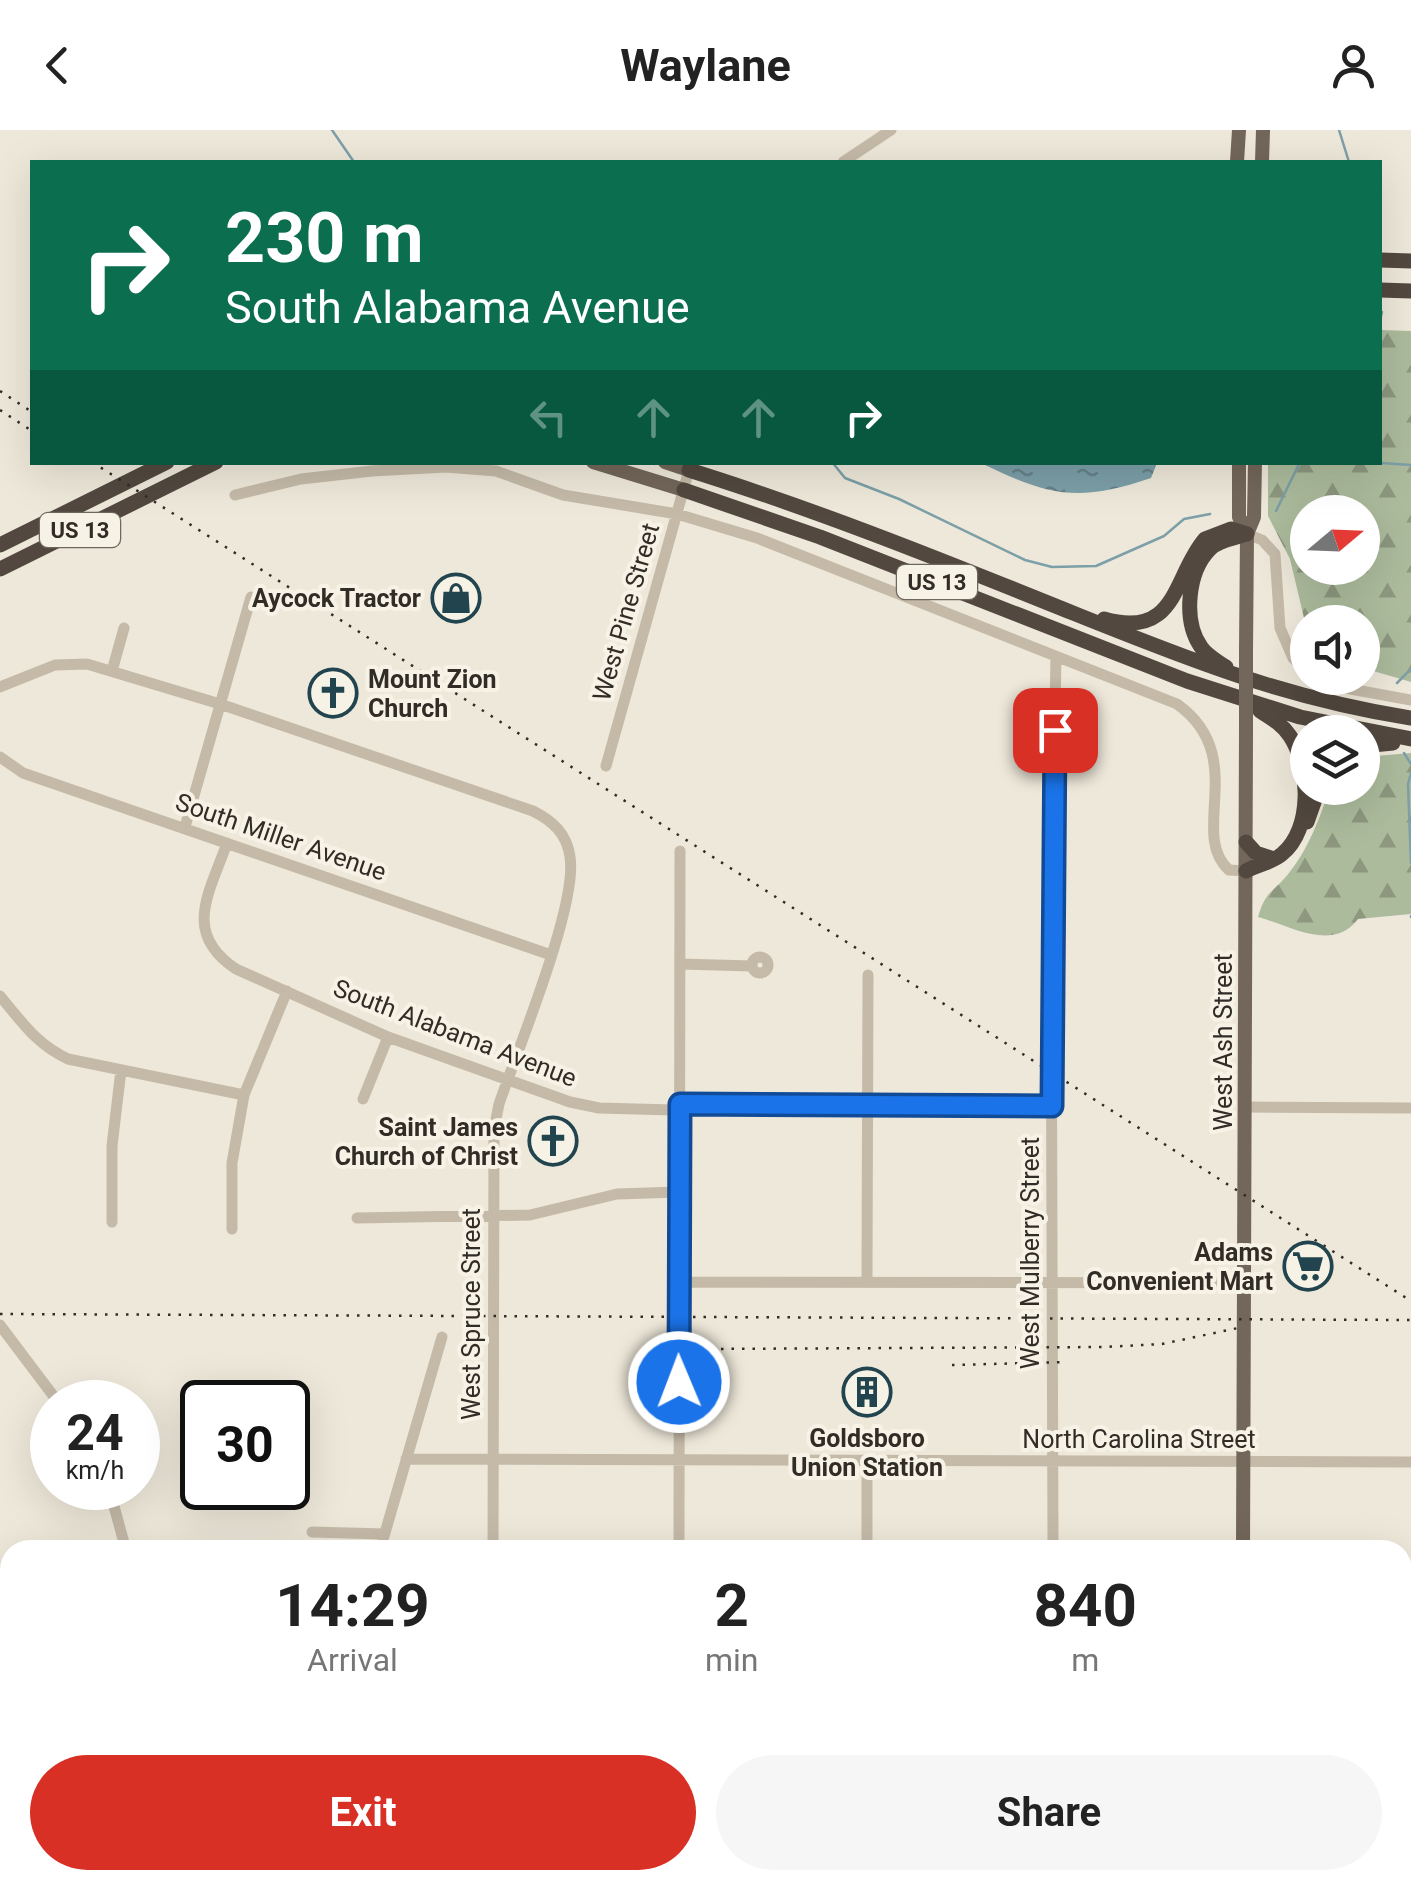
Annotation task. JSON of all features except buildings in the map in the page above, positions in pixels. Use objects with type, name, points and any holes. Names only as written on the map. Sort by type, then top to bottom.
[{"type":"highway","points":[[1382,260],[1411,262]]},
{"type":"highway","points":[[1382,290],[1411,291]]},
{"type":"highway","name":"US 13","points":[[0,545],[161,465]]},
{"type":"highway","name":"US 13","points":[[0,569],[210,465]]},
{"type":"highway","name":"US 13","points":[[689,470],[843,522],[1241,679],[1330,703],[1411,718]]},
{"type":"highway","name":"US 13","points":[[684,490],[820,536],[1187,682],[1249,703],[1411,741]]},
{"type":"highway","points":[[1066,610],[1124,623],[1149,618],[1177,594],[1205,539],[1230,529],[1247,534]]},
{"type":"highway","points":[[1241,679],[1202,648],[1192,626],[1190,608],[1195,578],[1210,549],[1247,534]]},
{"type":"highway","points":[[1246,871],[1274,859],[1290,846],[1304,802],[1298,750],[1287,731],[1249,703]]},
{"type":"highway","points":[[1380,744],[1411,741]]},
{"type":"highway","points":[[1246,871],[1267,874],[1288,859],[1299,844],[1313,805]]},
{"type":"highway","points":[[1246,842],[1256,853],[1274,859]]},
{"type":"main road","points":[[1237,160],[1238,130]]},
{"type":"main road","points":[[1262,160],[1263,130]]},
{"type":"main road","name":"US 13","points":[[604,465],[684,490]]},
{"type":"main road","name":"US 13","points":[[674,465],[689,470]]},
{"type":"main road","name":"West Ash Street","points":[[1239,465],[1239,517],[1247,534]]},
{"type":"main road","name":"West Ash Street","points":[[1243,1540],[1247,534],[1254,518],[1255,465]]},
{"type":"street","points":[[845,160],[891,130]]},
{"type":"street","points":[[235,496],[301,479],[383,470],[446,467],[496,471],[563,495],[677,514],[773,544],[1168,698],[1194,717],[1207,736],[1215,758],[1218,856],[1230,870],[1246,871]]},
{"type":"street","name":"West Pine Street","points":[[606,766],[689,470]]},
{"type":"street","points":[[1247,534],[1262,540],[1274,554],[1280,628],[1290,651]]},
{"type":"street","points":[[185,827],[251,597]]},
{"type":"street","points":[[112,671],[124,628]]},
{"type":"street","name":"West Mulberry Street","points":[[1053,1540],[1056,657]]},
{"type":"street","points":[[0,687],[56,665],[87,664],[220,704]]},
{"type":"street","points":[[1380,694],[1411,700]]},
{"type":"street","name":"West Spruce Street","points":[[220,704],[533,811],[561,832],[569,851],[571,868],[551,955],[494,1129],[493,1540]]},
{"type":"street","name":"South Miller Avenue","points":[[0,757],[23,773],[551,955]]},
{"type":"street","name":"South Alabama Avenue","points":[[228,843],[205,907],[203,928],[218,957],[236,970],[388,1036],[507,1081],[599,1108],[673,1110],[680,1104],[1052,1106]]},
{"type":"street","points":[[679,1540],[680,851]]},
{"type":"street","points":[[680,964],[752,966]]},
{"type":"street","points":[[868,975],[868,1282]]},
{"type":"street","points":[[232,1229],[232,1162],[244,1096],[287,992]]},
{"type":"street","points":[[2,1003],[28,1033],[47,1049],[68,1059],[244,1096]]},
{"type":"street","points":[[363,1099],[388,1036]]},
{"type":"street","points":[[112,1222],[112,1146],[121,1070]]},
{"type":"street","points":[[1245,1107],[1411,1108]]},
{"type":"street","points":[[357,1218],[546,1212],[626,1193],[679,1192]]},
{"type":"street","points":[[678,1282],[1244,1283]]},
{"type":"street","points":[[0,1325],[41,1380]]},
{"type":"street","points":[[382,1540],[442,1337]]},
{"type":"street","name":"North Carolina Street","points":[[406,1460],[1411,1462]]},
{"type":"street","points":[[867,1461],[867,1540]]},
{"type":"street","points":[[115,1510],[123,1540]]},
{"type":"street","points":[[312,1532],[358,1540]]},
{"type":"green space","points":[[1382,330],[1411,331],[1411,682],[1380,673],[1380,605],[1301,605],[1296,585],[1380,585],[1380,495],[1290,495],[1290,559],[1268,516],[1268,465],[1382,465]]},
{"type":"green space","points":[[1411,753],[1411,914],[1358,919],[1348,929],[1324,935],[1258,917],[1267,896],[1302,853],[1324,805],[1380,805],[1380,756]]},
{"type":"water","points":[[986,465],[1156,465],[1151,478],[1103,491],[1064,492],[1026,483]]},
{"type":"waterway","points":[[332,130],[353,160]]},
{"type":"waterway","points":[[1339,130],[1348,160]]},
{"type":"waterway","points":[[1382,463],[1411,465]]},
{"type":"waterway","points":[[834,465],[845,478],[899,499],[1025,560],[1052,567],[1096,566],[1164,536],[1184,519],[1210,514]]},
{"type":"waterway","points":[[1276,511],[1299,465]]},
{"type":"waterway","points":[[1397,683],[1411,669]]},
{"type":"waterway","points":[[1404,753],[1411,764]]},
{"type":"waterway","points":[[1411,773],[1411,863]]},
{"type":"railway","points":[[0,391],[30,411]]},
{"type":"railway","points":[[0,410],[30,430]]},
{"type":"railway","points":[[97,465],[1411,1301]]},
{"type":"railway","points":[[0,1314],[1411,1320]]},
{"type":"railway","points":[[700,1349],[1104,1347],[1162,1344],[1238,1328]]},
{"type":"railway","points":[[952,1365],[1067,1362]]},
{"type":"place","name":"Aycock Tractor","points":[[456,598]]},
{"type":"place","name":"Mount Zion Church","points":[[333,693]]},
{"type":"place","name":"Saint James Church of Christ","points":[[553,1141]]},
{"type":"place","name":"Adams Convenient Mart","points":[[1308,1266]]},
{"type":"place","name":"Goldsboro Union Station","points":[[867,1392]]},
{"type":"route","points":[[679,1382],[680,1104],[1052,1106],[1055,730]]}]
